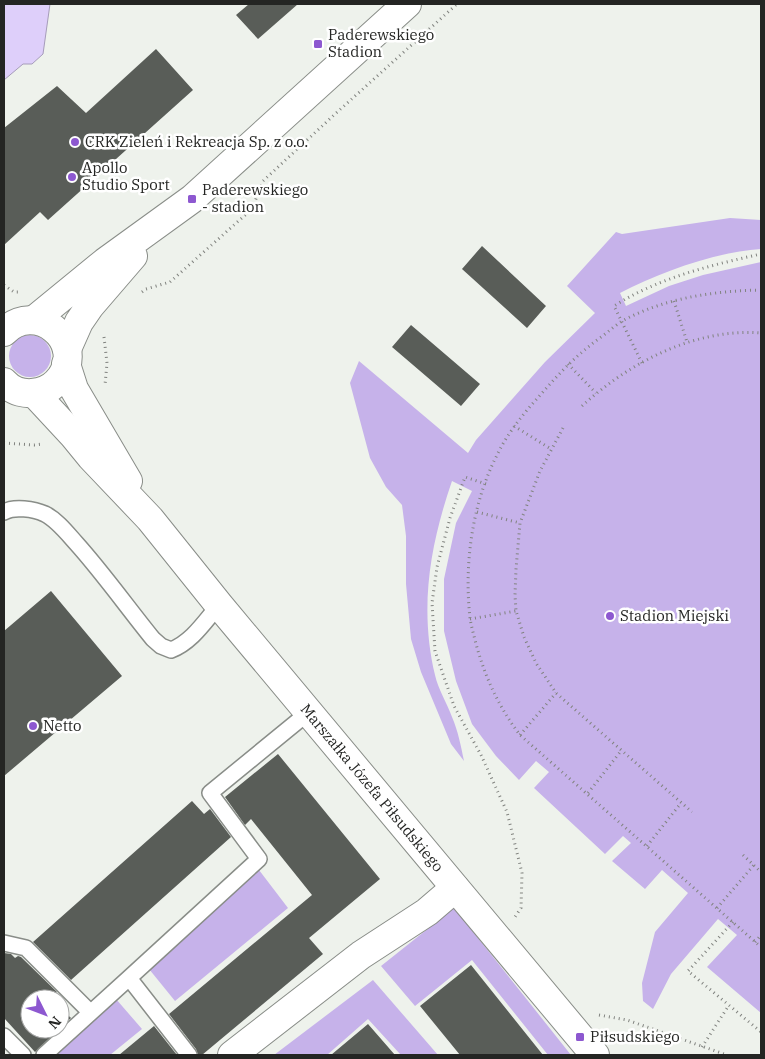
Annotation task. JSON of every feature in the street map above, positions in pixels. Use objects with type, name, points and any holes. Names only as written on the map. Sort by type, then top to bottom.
[{"type":"street","points":[[17,320],[105,262],[199,193],[407,4]]},
{"type":"street","points":[[15,392],[49,389],[55,384],[64,372],[66,357],[79,322],[90,306],[166,219]]},
{"type":"street","name":"Marszałka Józefa Piłsudskiego","points":[[17,320],[42,322],[55,329],[64,342],[74,389],[150,519]]},
{"type":"street","name":"Marszałka Józefa Piłsudskiego","points":[[15,392],[73,435],[91,457],[150,519],[219,605],[595,1055]]},
{"type":"street","points":[[232,1055],[361,955],[427,912],[455,888]]},
{"type":"lane","points":[[4,512],[9,509],[29,510],[46,515],[64,530],[85,553],[153,639],[161,646],[171,650],[187,642],[219,605]]},
{"type":"lane","points":[[44,1055],[259,858],[210,794],[309,712]]},
{"type":"lane","points":[[4,943],[26,948],[90,1012]]},
{"type":"lane","points":[[129,978],[189,1055]]},
{"type":"lane","points":[[4,1036],[23,1055]]},
{"type":"path","points":[[146,289],[170,282],[252,209],[263,181],[457,4]]},
{"type":"path","points":[[642,363],[614,306],[630,295],[673,278],[727,261],[761,254]]},
{"type":"path","points":[[761,290],[727,291],[674,301],[622,322],[584,349],[568,364],[514,426],[496,455],[477,512],[470,554],[468,582],[470,619],[480,656],[493,693],[505,715],[520,735],[761,947]]},
{"type":"path","points":[[674,301],[687,342]]},
{"type":"path","points":[[582,406],[596,393],[620,376],[674,347],[687,342],[746,332],[761,333]]},
{"type":"path","points":[[104,333],[107,363],[104,387]]},
{"type":"path","points":[[568,364],[596,393]]},
{"type":"path","points":[[514,426],[551,449]]},
{"type":"path","points":[[563,428],[537,479],[520,523],[516,569],[516,611],[524,636],[536,663],[556,693],[692,812]]},
{"type":"path","points":[[4,443],[45,444]]},
{"type":"path","points":[[486,484],[465,477],[450,518],[437,567],[432,603],[435,652],[454,706],[482,755],[507,812],[522,874],[521,908],[513,920]]},
{"type":"path","points":[[477,512],[520,523]]},
{"type":"path","points":[[470,619],[516,611]]},
{"type":"path","points":[[520,735],[556,693]]},
{"type":"path","points":[[588,793],[621,750]]},
{"type":"path","points":[[647,846],[681,803]]},
{"type":"path","points":[[743,855],[761,872]]},
{"type":"path","points":[[717,908],[754,865]]},
{"type":"path","points":[[733,922],[688,970],[761,1032]]},
{"type":"path","points":[[755,942],[761,935]]},
{"type":"path","points":[[702,1047],[729,1005]]},
{"type":"path","points":[[599,1015],[627,1020],[727,1055]]},
{"type":"shaded area","points":[[4,4],[50,4],[43,54],[32,64],[23,64],[4,80]]},
{"type":"shaded area","name":"Stadion Miejski","points":[[730,218],[761,220],[761,249],[725,254],[689,264],[620,293],[626,306],[669,286],[703,275],[761,262],[761,1013],[707,967],[737,935],[718,919],[671,974],[653,1009],[643,1001],[642,983],[655,932],[688,893],[662,870],[645,889],[612,861],[631,843],[623,836],[605,854],[534,788],[549,772],[536,761],[519,780],[496,756],[472,724],[456,681],[444,631],[444,579],[456,523],[472,491],[452,481],[444,505],[433,553],[428,601],[430,650],[435,675],[456,728],[464,761],[451,744],[421,672],[411,639],[406,584],[406,536],[402,505],[386,487],[370,458],[350,383],[359,361],[468,453],[476,440],[545,362],[595,313],[567,286],[616,232],[622,234]]},
{"type":"shaded area","points":[[30,335],[45,341],[51,356],[45,371],[30,377],[15,371],[9,356],[15,341]]},
{"type":"shaded area","points":[[259,870],[288,908],[175,1001],[149,969]]},
{"type":"shaded area","points":[[454,908],[571,1055],[548,1055],[472,960],[415,1006],[381,966]]},
{"type":"shaded area","points":[[373,980],[438,1055],[399,1055],[368,1019],[327,1055],[274,1055]]},
{"type":"shaded area","points":[[116,999],[142,1029],[110,1055],[53,1055]]},
{"type":"building","points":[[249,4],[298,4],[258,39],[236,15]]},
{"type":"building","name":"CRK Zieleń i Rekreacja Sp. z o.o.","points":[[156,49],[193,90],[48,220],[40,212],[4,245],[4,128],[57,86],[86,113]]},
{"type":"building","points":[[482,246],[546,306],[527,328],[462,269]]},
{"type":"building","points":[[411,325],[480,384],[461,406],[392,347]]},
{"type":"building","name":"Netto","points":[[51,591],[122,676],[4,776],[4,631]]},
{"type":"building","points":[[278,754],[380,879],[309,938],[323,954],[202,1055],[198,1055],[196,1049],[169,1014],[312,895],[251,819],[245,825],[225,797]]},
{"type":"building","points":[[192,801],[204,814],[210,809],[231,837],[71,980],[33,942]]},
{"type":"building","points":[[4,953],[11,954],[15,958],[21,957],[54,989],[20,989],[20,1036],[4,1018]]},
{"type":"building","points":[[471,965],[543,1055],[460,1055],[420,1006]]},
{"type":"building","points":[[368,1024],[395,1055],[331,1055]]},
{"type":"building","points":[[154,1026],[177,1055],[119,1055]]},
{"type":"building","points":[[23,1039],[49,1039],[35,1052]]},
{"type":"place","name":"Paderewskiego Stadion","points":[[318,44]]},
{"type":"place","name":"CRK Zieleń i Rekreacja Sp. z o.o.","points":[[75,142]]},
{"type":"place","name":"Apollo Studio Sport","points":[[72,177]]},
{"type":"place","name":"Paderewskiego - stadion","points":[[192,199]]},
{"type":"place","name":"Stadion Miejski","points":[[610,616]]},
{"type":"place","name":"Netto","points":[[33,726]]},
{"type":"place","name":"Piłsudskiego","points":[[580,1037]]}]
